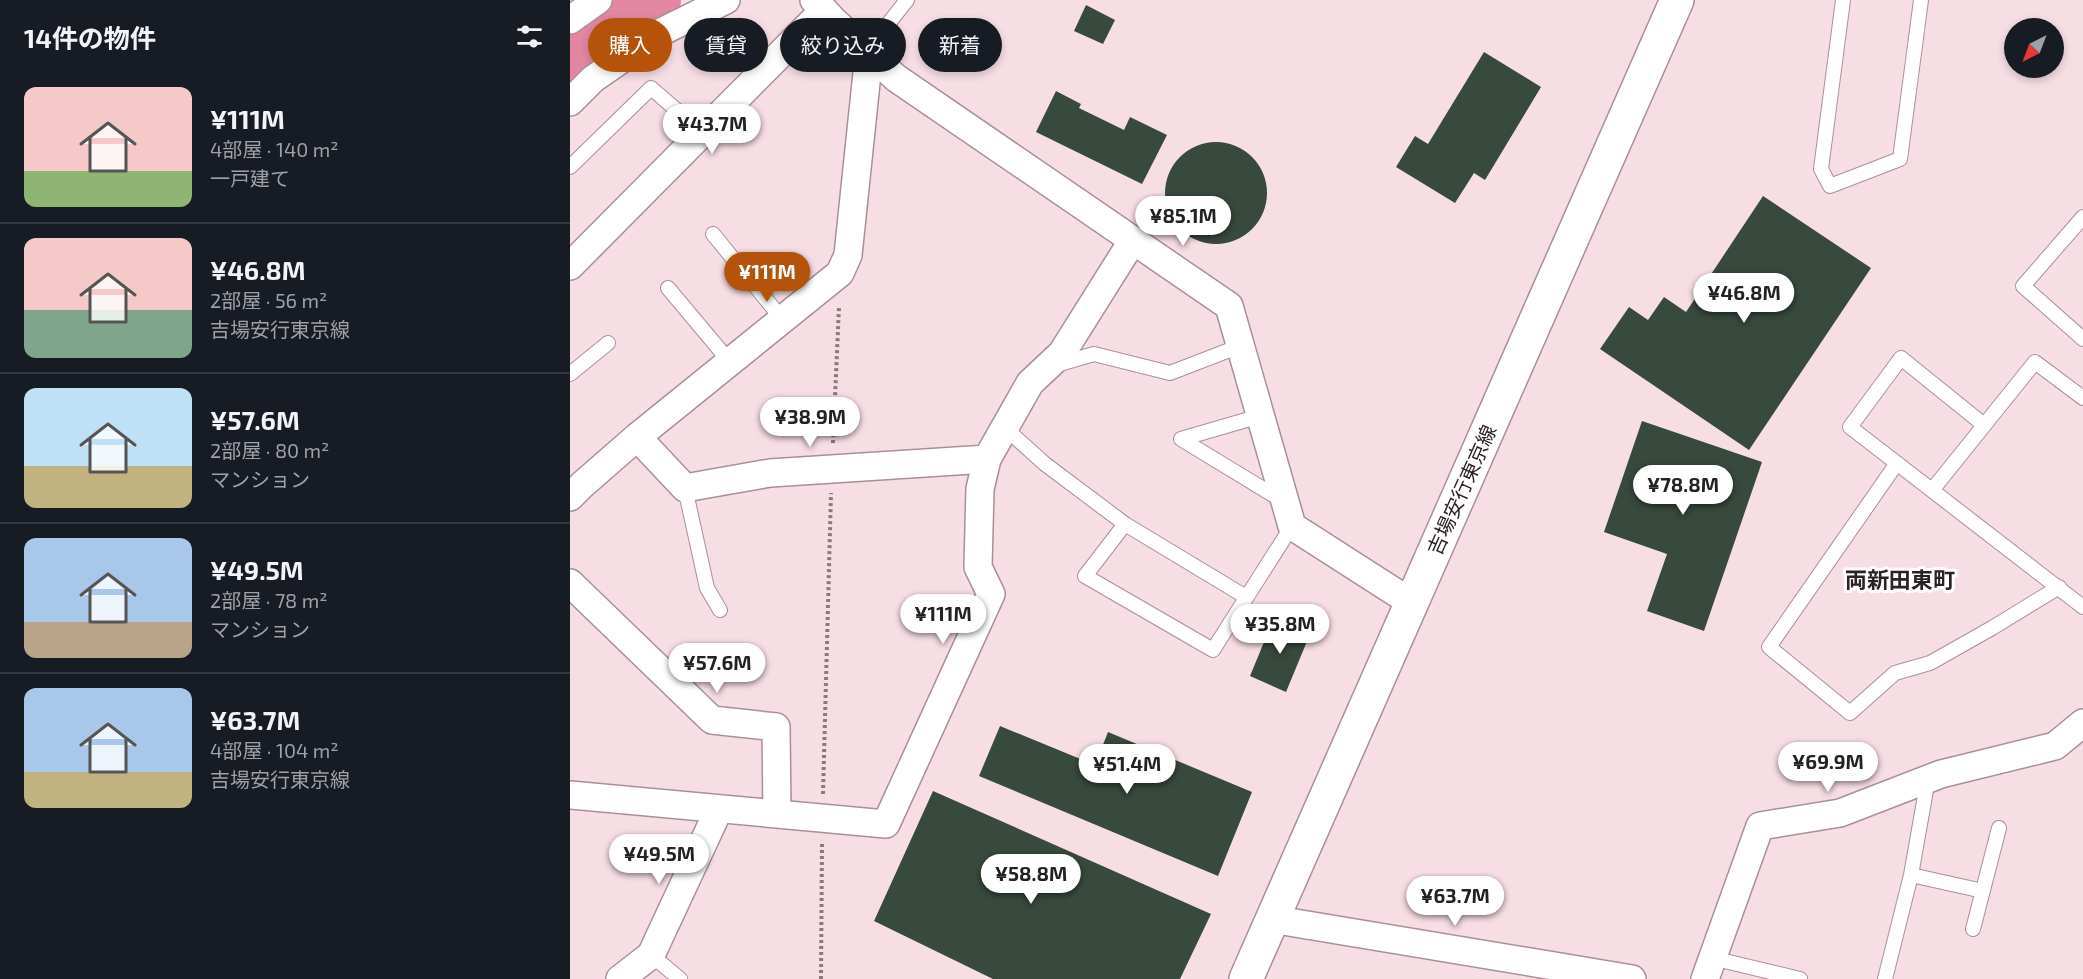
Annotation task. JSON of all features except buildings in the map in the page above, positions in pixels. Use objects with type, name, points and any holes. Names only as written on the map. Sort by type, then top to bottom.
[{"type":"main road","name":"吉場安行東京線","points":[[1246,979],[1677,0]]},
{"type":"street","points":[[570,20],[598,0]]},
{"type":"street","points":[[570,102],[593,80],[661,32],[726,0]]},
{"type":"street","points":[[573,259],[702,132],[819,5],[833,18]]},
{"type":"street","points":[[574,484],[637,437],[840,273],[848,255],[868,72]]},
{"type":"street","points":[[890,72],[1229,306],[1288,514],[1412,603]]},
{"type":"street","points":[[570,795],[886,824],[991,594],[978,567],[980,489],[987,459],[1030,383],[1062,353],[1133,240]]},
{"type":"street","points":[[637,437],[685,488],[770,473],[987,459]]},
{"type":"street","points":[[570,583],[712,720],[777,727],[777,814]]},
{"type":"street","points":[[1709,968],[1760,826],[1840,813],[1928,778],[2055,746],[2083,723]]},
{"type":"street","points":[[620,979],[651,955],[720,809]]},
{"type":"street","points":[[1271,919],[1604,977],[1632,979]]},
{"type":"lane","points":[[892,18],[907,0]]},
{"type":"lane","points":[[1843,0],[1821,169],[1830,186],[1900,159],[1921,0]]},
{"type":"lane","points":[[570,167],[651,88],[702,132]]},
{"type":"lane","points":[[2083,217],[2023,286],[2083,339]]},
{"type":"lane","points":[[713,234],[782,320]]},
{"type":"lane","points":[[668,288],[730,362]]},
{"type":"lane","points":[[570,374],[608,342]]},
{"type":"lane","points":[[1047,367],[1094,354],[1170,373],[1240,346]]},
{"type":"lane","points":[[1984,425],[1901,358],[1850,427],[2083,607]]},
{"type":"lane","points":[[1933,489],[2035,362],[2083,398]]},
{"type":"lane","points":[[1125,524],[1085,576],[1213,650],[1246,597],[1288,514],[1181,439],[1260,416]]},
{"type":"lane","points":[[1005,428],[1045,464],[1125,524],[1246,597]]},
{"type":"lane","points":[[1897,463],[1769,647],[1850,714],[1895,673],[1930,663],[2059,587]]},
{"type":"lane","points":[[685,488],[706,588],[720,610]]},
{"type":"lane","points":[[1885,979],[1911,874],[1928,778]]},
{"type":"lane","points":[[1973,929],[1999,828]]},
{"type":"lane","points":[[1911,874],[1983,891]]},
{"type":"lane","points":[[651,955],[680,979]]},
{"type":"lane","points":[[1709,968],[1800,979]]},
{"type":"path","points":[[821,979],[822,818],[840,273]]},
{"type":"waterway","points":[[570,59],[602,33],[658,0]]},
{"type":"district","name":"両新田東町","points":[[1900,580]]}]
